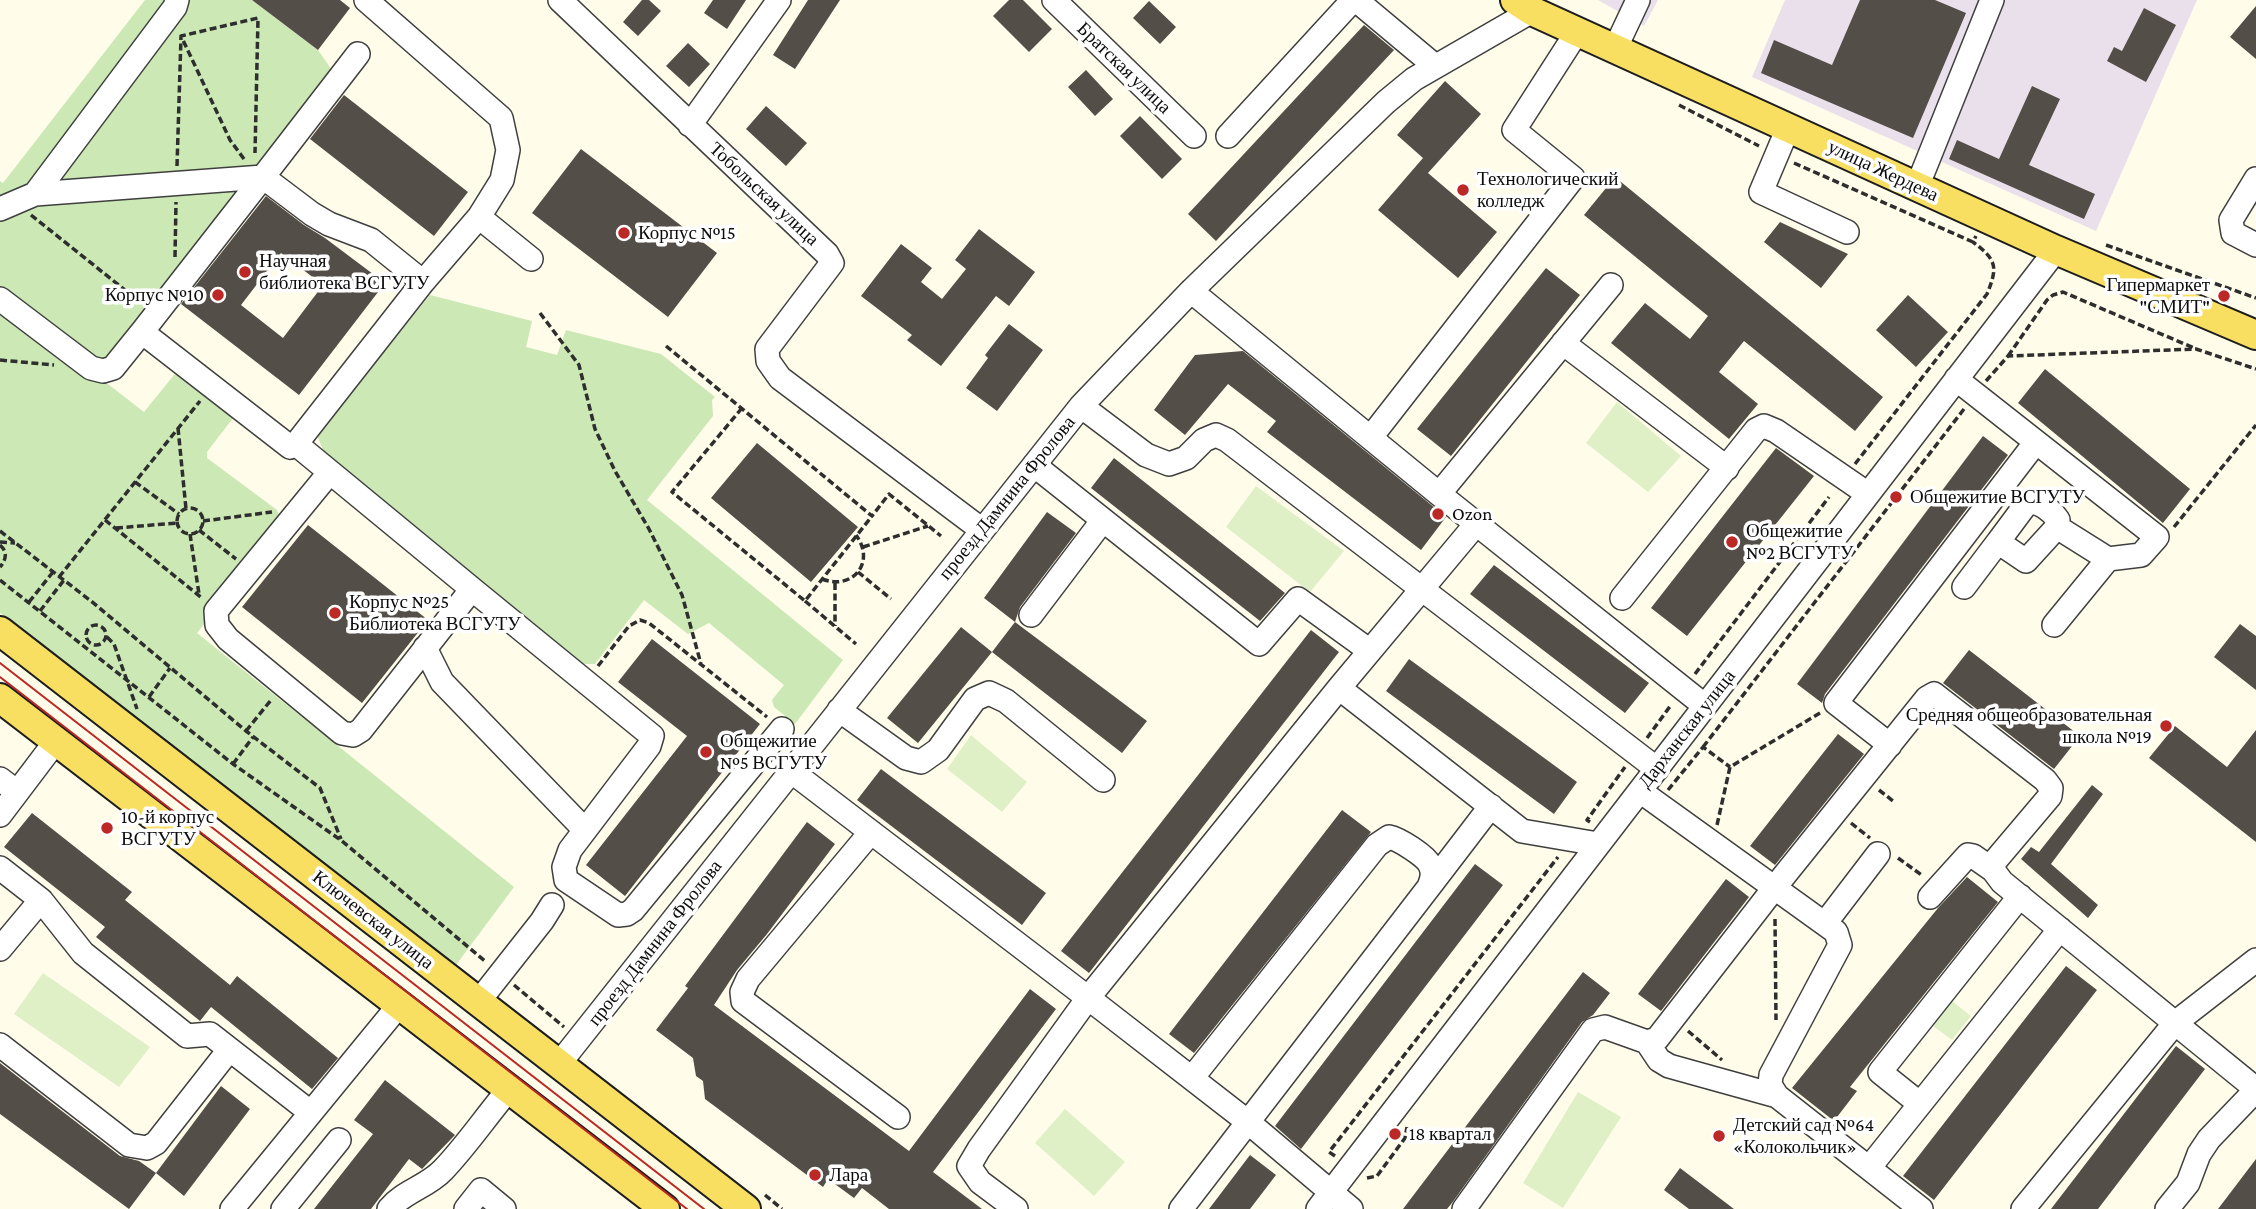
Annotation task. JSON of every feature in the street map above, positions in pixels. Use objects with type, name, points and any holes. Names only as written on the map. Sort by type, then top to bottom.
[{"type":"main road","name":"улица Жердева","points":[[1523,6],[2056,250],[2256,335]]},
{"type":"main road","name":"Ключевская улица","points":[[0,631],[559,1064],[753,1201]]},
{"type":"main road","points":[[0,698],[665,1209]]},
{"type":"street","points":[[149,323],[211,387],[290,447],[296,444],[423,282],[479,217],[502,180],[508,150],[500,118],[366,0]]},
{"type":"street","name":"Тобольская улица","points":[[560,0],[828,254],[832,263],[767,349],[768,361],[780,378],[982,530]]},
{"type":"street","points":[[690,125],[779,0]]},
{"type":"street","name":"Братская улица","points":[[1054,0],[1194,136]]},
{"type":"street","points":[[1228,136],[1355,0],[1435,66]]},
{"type":"street","points":[[1615,49],[1638,0]]},
{"type":"street","points":[[1917,187],[1992,0]]},
{"type":"street","points":[[35,194],[178,2]]},
{"type":"street","name":"проезд Дамнина Фролова","points":[[559,1064],[1081,406],[1191,290],[1386,102],[1414,79],[1523,6]]},
{"type":"street","points":[[1371,438],[1573,178],[1514,130],[1577,32]]},
{"type":"street","points":[[0,299],[91,368],[103,371],[113,368],[174,291],[259,173],[358,54]]},
{"type":"street","points":[[1788,128],[1762,192],[1847,232]]},
{"type":"street","points":[[3,208],[35,194],[259,173],[312,214],[371,240],[423,282]]},
{"type":"street","points":[[2256,179],[2231,220],[2233,233],[2256,245]]},
{"type":"street","points":[[479,217],[531,259]]},
{"type":"street","name":"Дарханская улица","points":[[1324,1201],[1598,844],[1648,797],[1657,769],[2056,250]]},
{"type":"street","points":[[1439,494],[1611,285]]},
{"type":"street","points":[[1191,290],[1439,494],[1705,706]]},
{"type":"street","points":[[1563,343],[1727,468]]},
{"type":"street","points":[[1956,379],[2157,537],[2141,555],[2108,559],[2057,527]]},
{"type":"street","points":[[1081,406],[1146,455],[1169,464],[1186,458],[1204,440],[1216,435],[1227,440],[1657,769]]},
{"type":"street","points":[[1622,598],[1756,430],[1764,426],[1776,431],[1868,494]]},
{"type":"street","points":[[1890,745],[1836,703],[2036,442]]},
{"type":"street","points":[[296,444],[652,736],[649,746],[569,850],[564,867],[566,880],[618,915],[633,910],[782,729]]},
{"type":"street","points":[[1034,465],[1259,644],[1298,599],[1370,651]]},
{"type":"street","points":[[331,472],[243,559],[206,602],[217,625],[228,639],[342,733],[353,735],[361,730],[472,589]]},
{"type":"street","points":[[1964,587],[2027,503],[2040,503],[2058,520],[2057,527],[2026,561],[1998,542]]},
{"type":"street","points":[[1031,615],[1103,520]]},
{"type":"street","points":[[1016,1209],[980,1182],[969,1166],[1088,998],[1339,688],[1477,523]]},
{"type":"street","points":[[2054,625],[2108,559]]},
{"type":"street","points":[[425,648],[442,682],[584,829]]},
{"type":"street","points":[[1339,688],[1522,831],[1598,844]]},
{"type":"street","points":[[839,710],[905,758],[921,762],[938,750],[975,699],[989,694],[1006,701],[1103,780]]},
{"type":"street","points":[[1464,1209],[1593,1030],[1605,1027],[1647,1042],[1657,1039],[1836,811],[1927,698],[1934,694],[2045,780],[2050,788],[2050,796],[1995,861],[1993,870]]},
{"type":"street","points":[[0,815],[9,786],[56,741]]},
{"type":"street","points":[[791,771],[1248,1122],[1324,1201],[1351,1209]]},
{"type":"street","points":[[1648,797],[1826,922],[1836,932],[1840,945],[1771,1075],[1770,1085],[1777,1096],[1921,1209]]},
{"type":"street","points":[[1181,1209],[1491,806]]},
{"type":"street","points":[[871,832],[748,979],[742,992],[743,1001],[898,1117]]},
{"type":"street","points":[[1192,1078],[1377,845],[1390,837],[1398,839],[1430,862],[1433,875],[1429,887]]},
{"type":"street","points":[[1826,922],[1880,851]]},
{"type":"street","points":[[1934,892],[1968,855],[1973,856],[2256,1090],[2208,1139],[2188,1183],[2167,1209]]},
{"type":"street","points":[[0,868],[41,900],[83,953],[187,1036],[210,1034],[310,1112]]},
{"type":"street","points":[[1920,1104],[1880,1072],[2020,896]]},
{"type":"street","points":[[0,949],[41,900]]},
{"type":"street","points":[[479,1001],[552,905]]},
{"type":"street","points":[[1869,1168],[2060,929]]},
{"type":"street","points":[[2023,1209],[2175,1023],[2256,960]]},
{"type":"street","points":[[232,1209],[400,1004]]},
{"type":"street","points":[[1647,1042],[1659,1060],[1668,1066],[1777,1096]]},
{"type":"street","points":[[0,1045],[129,1145],[148,1148],[156,1143],[229,1050]]},
{"type":"street","points":[[389,1209],[405,1194],[418,1189],[441,1172],[510,1088]]},
{"type":"street","points":[[283,1209],[340,1140]]},
{"type":"street","points":[[466,1209],[481,1190],[504,1209]]},
{"type":"path","points":[[174,291],[181,36],[178,2]]},
{"type":"path","points":[[181,36],[258,19],[259,173]]},
{"type":"path","points":[[181,36],[230,140],[259,173]]},
{"type":"path","points":[[3,208],[27,212],[149,323]]},
{"type":"path","points":[[1852,515],[1829,497],[1987,294],[1994,275],[1993,262],[1985,251],[1973,242]]},
{"type":"path","points":[[2103,244],[2256,298]]},
{"type":"path","points":[[1648,797],[1703,747],[2053,295],[2063,292],[2196,349],[2256,369]]},
{"type":"path","points":[[540,313],[579,365],[595,429],[682,595],[701,664]]},
{"type":"path","points":[[666,346],[872,516]]},
{"type":"path","points":[[2008,356],[2196,349]]},
{"type":"path","points":[[0,360],[91,368]]},
{"type":"path","points":[[59,576],[211,387]]},
{"type":"path","points":[[742,408],[672,492],[856,644]]},
{"type":"path","points":[[2157,537],[2167,536],[2256,425]]},
{"type":"path","points":[[178,428],[186,509]]},
{"type":"path","points":[[135,482],[179,514]]},
{"type":"path","points":[[804,601],[889,495],[941,536]]},
{"type":"path","points":[[186,509],[197,510],[203,521],[199,530],[190,534],[180,530],[177,523],[179,514],[186,509]]},
{"type":"path","points":[[203,521],[273,511],[266,521]]},
{"type":"path","points":[[105,520],[206,602]]},
{"type":"path","points":[[115,528],[177,523]]},
{"type":"path","points":[[863,547],[929,526]]},
{"type":"path","points":[[199,530],[243,559]]},
{"type":"path","points":[[0,531],[110,617],[253,737],[320,788],[342,841]]},
{"type":"path","points":[[190,534],[206,602]]},
{"type":"path","points":[[822,579],[835,582],[848,580],[858,572],[864,560],[863,547],[856,535]]},
{"type":"path","points":[[0,567],[5,561],[5,554],[0,544],[16,543]]},
{"type":"path","points":[[29,603],[53,572]]},
{"type":"path","points":[[858,572],[891,599]]},
{"type":"path","points":[[0,580],[88,645],[126,679],[233,764],[342,841],[578,1039]]},
{"type":"path","points":[[40,611],[64,580]]},
{"type":"path","points":[[835,582],[835,626]]},
{"type":"path","points":[[206,602],[211,589]]},
{"type":"path","points":[[103,627],[110,617]]},
{"type":"path","points":[[586,682],[629,626],[640,620],[649,623],[782,729]]},
{"type":"path","points":[[88,645],[88,628],[92,625],[103,627]]},
{"type":"path","points":[[103,627],[114,644],[137,711]]},
{"type":"path","points":[[88,645],[100,645],[107,636]]},
{"type":"path","points":[[149,697],[170,668]]},
{"type":"path","points":[[246,731],[283,684]]},
{"type":"path","points":[[1713,844],[1730,767],[1836,703]]},
{"type":"path","points":[[233,764],[253,737]]},
{"type":"path","points":[[1703,747],[1730,767]]},
{"type":"path","points":[[1836,811],[1880,851],[1934,892]]},
{"type":"path","points":[[1775,887],[1776,1024]]},
{"type":"path","points":[[1673,1019],[1723,1060]]},
{"type":"path","points":[[753,1201],[782,1209]]},
{"type":"shaded area","points":[[1598,0],[1658,0],[1644,26]]},
{"type":"shaded area","points":[[1785,0],[2197,0],[2096,231],[1752,77]]},
{"type":"green space","points":[[145,0],[252,0],[318,50],[332,70],[99,377],[144,412],[174,375],[183,374],[230,409],[233,418],[207,452],[207,458],[277,510],[282,521],[280,530],[197,633],[514,887],[456,965],[0,613],[0,181],[3,183]]},
{"type":"green space","points":[[430,295],[532,321],[526,347],[557,355],[566,330],[661,354],[715,397],[712,400],[713,416],[647,500],[843,660],[795,724],[774,707],[772,700],[784,685],[709,623],[688,634],[644,600],[595,664],[581,664],[323,450],[317,435]]},
{"type":"green space","points":[[1617,402],[1681,456],[1648,492],[1586,443]]},
{"type":"green space","points":[[1256,486],[1344,551],[1310,592],[1226,527]]},
{"type":"green space","points":[[971,735],[1027,782],[1002,812],[947,769]]},
{"type":"green space","points":[[43,973],[150,1047],[119,1087],[14,1014]]},
{"type":"green space","points":[[1952,1001],[1971,1016],[1952,1040],[1933,1026]]},
{"type":"green space","points":[[1578,1092],[1621,1117],[1563,1208],[1523,1183]]},
{"type":"green space","points":[[1065,1109],[1125,1162],[1094,1196],[1035,1143]]},
{"type":"building","points":[[252,0],[340,0],[350,8],[318,50]]},
{"type":"building","points":[[642,0],[649,0],[661,11],[638,36],[623,22]]},
{"type":"building","points":[[713,0],[746,0],[727,29],[704,13]]},
{"type":"building","points":[[808,0],[840,0],[795,69],[773,55]]},
{"type":"building","points":[[1009,0],[1023,0],[1052,29],[1029,52],[993,16]]},
{"type":"building","points":[[1860,0],[1935,0],[1966,13],[1913,138],[1761,73],[1774,40],[1832,65]]},
{"type":"building","points":[[1149,1],[1176,27],[1160,44],[1133,18]]},
{"type":"building","points":[[2256,6],[2256,59],[2230,37]]},
{"type":"building","points":[[2144,8],[2176,25],[2146,82],[2107,61],[2114,47],[2122,51]]},
{"type":"building","points":[[1364,25],[1394,50],[1216,241],[1188,214]]},
{"type":"building","points":[[688,43],[710,64],[689,87],[666,66]]},
{"type":"building","points":[[1086,70],[1113,99],[1095,116],[1068,87]]},
{"type":"building","points":[[1445,81],[1481,114],[1428,173],[1497,232],[1458,278],[1378,210],[1423,158],[1397,135]]},
{"type":"building","points":[[2032,86],[2060,99],[2029,165],[2095,194],[2084,219],[1949,159],[1957,140],[1999,159]]},
{"type":"building","points":[[344,95],[468,192],[434,236],[310,139]]},
{"type":"building","points":[[766,106],[807,143],[786,166],[746,129]]},
{"type":"building","points":[[1140,116],[1182,159],[1162,179],[1120,136]]},
{"type":"building","name":"Корпус №15","points":[[581,149],[717,253],[668,317],[532,213]]},
{"type":"building","points":[[1615,177],[1883,397],[1855,431],[1744,341],[1719,372],[1758,404],[1729,439],[1611,343],[1645,303],[1690,339],[1708,316],[1584,215]]},
{"type":"building","name":"Корпус №10","points":[[266,196],[385,283],[299,395],[181,304]],"holes":[[[281,253],[323,285],[283,338],[241,305]]]},
{"type":"building","points":[[1780,222],[1848,254],[1821,288],[1764,242]]},
{"type":"building","points":[[979,229],[1035,272],[1009,306],[996,296],[941,366],[907,340],[912,335],[861,296],[901,244],[932,268],[921,282],[942,299],[966,269],[955,260]]},
{"type":"building","points":[[1546,268],[1580,295],[1451,456],[1417,429]]},
{"type":"building","points":[[1908,295],[1948,332],[1916,367],[1876,330]]},
{"type":"building","points":[[1009,324],[1043,350],[997,411],[966,388],[988,358],[985,355]]},
{"type":"building","points":[[1243,351],[1446,517],[1421,550],[1267,432],[1276,421],[1228,384],[1185,435],[1154,410],[1195,355]]},
{"type":"building","points":[[2045,369],[2190,489],[2163,523],[2018,403]]},
{"type":"building","points":[[1983,436],[2008,455],[1825,694],[1822,703],[1797,684]]},
{"type":"building","points":[[757,443],[858,527],[811,582],[711,498]]},
{"type":"building","name":"Общежитие №2 ВСГУТУ","points":[[1776,448],[1814,476],[1687,636],[1651,608]]},
{"type":"building","points":[[1114,458],[1285,593],[1260,621],[1091,488]]},
{"type":"building","points":[[1047,512],[1076,533],[1020,607],[1015,622],[984,598]]},
{"type":"building","name":"Корпус №25 Библиотека ВСГУТУ","points":[[308,525],[428,620],[362,703],[242,607]]},
{"type":"building","points":[[1494,565],[1649,683],[1625,713],[1470,594]]},
{"type":"building","points":[[1015,622],[1147,721],[1122,753],[992,652]]},
{"type":"building","points":[[2240,624],[2256,636],[2256,690],[2214,657]]},
{"type":"building","points":[[961,627],[992,652],[918,743],[887,718]]},
{"type":"building","points":[[1311,630],[1339,652],[1089,973],[1061,951]]},
{"type":"building","name":"Общежитие №5 ВСГУТУ","points":[[652,639],[760,724],[625,896],[586,865],[687,736],[618,682]]},
{"type":"building","points":[[1969,650],[2080,736],[2054,769],[1943,683]]},
{"type":"building","points":[[1409,659],[1577,782],[1554,814],[1386,691]]},
{"type":"building","points":[[2175,726],[2227,767],[2256,730],[2256,842],[2149,758]]},
{"type":"building","points":[[1838,734],[1864,754],[1775,865],[1750,846]]},
{"type":"building","points":[[881,769],[1046,893],[1022,925],[857,800]]},
{"type":"building","points":[[2092,785],[2103,794],[2051,864],[2098,905],[2088,918],[2021,859],[2031,847],[2039,852]]},
{"type":"building","points":[[1342,810],[1371,832],[1194,1053],[1169,1034]]},
{"type":"building","points":[[32,813],[132,892],[125,900],[230,985],[237,976],[338,1058],[312,1089],[211,1007],[200,1021],[96,937],[105,927],[4,847]]},
{"type":"building","points":[[807,822],[835,844],[737,970],[714,1005],[909,1151],[1030,989],[1056,1009],[933,1172],[982,1209],[889,1209],[862,1188],[854,1198],[828,1179],[823,1187],[705,1099],[703,1081],[696,1076],[693,1058],[656,1030],[688,988],[685,986]]},
{"type":"building","points":[[1475,864],[1503,885],[1301,1149],[1275,1126]]},
{"type":"building","points":[[1967,877],[1998,902],[1850,1087],[1857,1091],[1834,1121],[1792,1088],[1938,908]]},
{"type":"building","points":[[1726,879],[1749,897],[1661,1011],[1638,994]]},
{"type":"building","points":[[2066,966],[2097,990],[1934,1200],[1903,1176]]},
{"type":"building","points":[[1583,972],[1610,993],[1593,1015],[1582,1022],[1452,1203],[1447,1209],[1403,1209]]},
{"type":"building","points":[[2176,1046],[2205,1069],[2098,1209],[2051,1209]]},
{"type":"building","points":[[0,1063],[120,1156],[139,1161],[156,1173],[129,1209],[0,1114]]},
{"type":"building","points":[[385,1080],[455,1135],[422,1169],[409,1159],[371,1209],[314,1209],[373,1134],[354,1120]]},
{"type":"building","points":[[221,1086],[250,1109],[184,1196],[156,1173]]},
{"type":"building","points":[[1250,1155],[1276,1175],[1250,1209],[1209,1209]]},
{"type":"building","points":[[2256,1159],[2256,1209],[2218,1209]]},
{"type":"building","points":[[1680,1168],[1734,1209],[1689,1209],[1664,1190]]},
{"type":"tram line","points":[[0,663],[704,1209]]},
{"type":"tram line","points":[[0,677],[687,1209]]},
{"type":"place","name":"Технологический колледж","points":[[1463,190]]},
{"type":"place","name":"Корпус №15","points":[[624,233]]},
{"type":"place","name":"Научная библиотека ВСГУТУ","points":[[245,272]]},
{"type":"place","name":"Корпус №10","points":[[218,295]]},
{"type":"place","name":"Гипермаркет \"СМИТ\"","points":[[2224,296]]},
{"type":"place","name":"Общежитие ВСГУТУ","points":[[1896,497]]},
{"type":"place","name":"Ozon","points":[[1438,514]]},
{"type":"place","name":"Общежитие №2 ВСГУТУ","points":[[1732,542]]},
{"type":"place","name":"Корпус №25 Библиотека ВСГУТУ","points":[[335,613]]},
{"type":"place","name":"Средняя общеобразовательная школа №19","points":[[2166,726]]},
{"type":"place","name":"Общежитие №5 ВСГУТУ","points":[[706,752]]},
{"type":"place","name":"10-й корпус ВСГУТУ","points":[[107,828]]},
{"type":"place","name":"18 квартал","points":[[1395,1134]]},
{"type":"place","name":"Детский сад №64 «Колокольчик»","points":[[1719,1136]]},
{"type":"place","name":"Лара","points":[[815,1175]]}]
